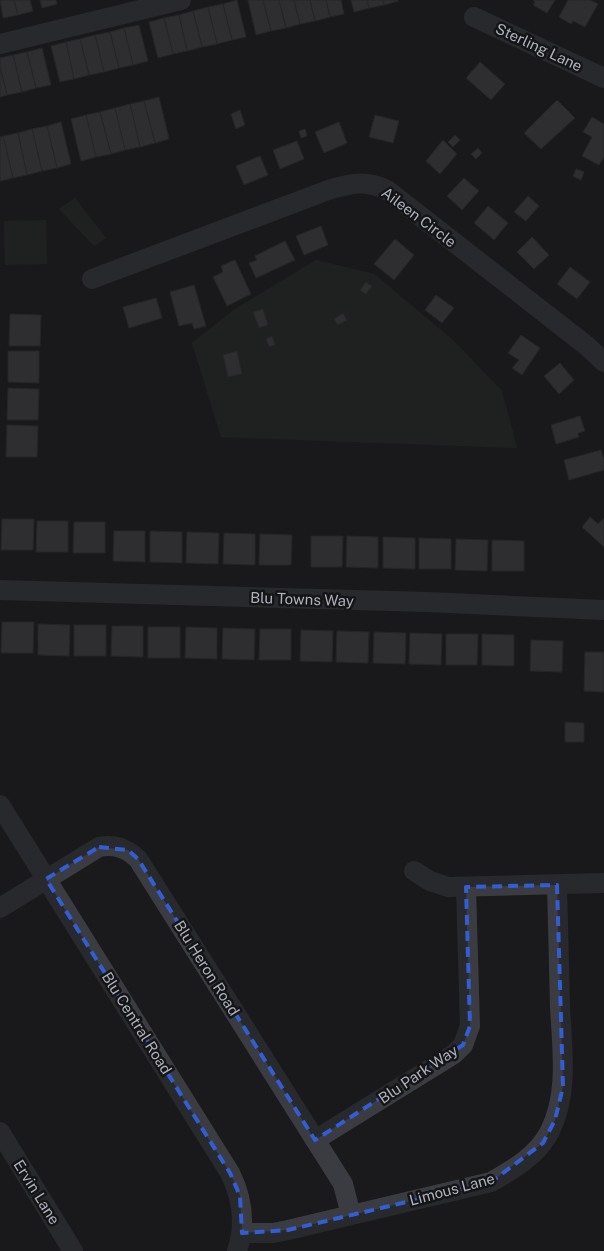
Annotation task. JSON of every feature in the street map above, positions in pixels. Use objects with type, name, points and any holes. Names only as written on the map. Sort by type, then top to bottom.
[{"type":"street","points":[[0,44],[181,0]]},
{"type":"street","name":"Sterling Lane","points":[[474,17],[604,78]]},
{"type":"street","name":"Aileen Circle","points":[[92,279],[331,189],[348,184],[363,183],[376,185],[387,190],[587,346],[604,362]]},
{"type":"street","name":"Blu Towns Way","points":[[0,590],[427,602],[604,610]]},
{"type":"street","name":"Blu Central Road","points":[[0,805],[230,1173],[240,1196],[243,1220],[239,1242]]},
{"type":"street","name":"Blu Heron Road","points":[[0,908],[99,847],[108,845],[128,850],[138,859],[343,1184],[351,1215]]},
{"type":"street","points":[[414,871],[421,877],[448,887],[604,883]]},
{"type":"street","name":"Limous Lane","points":[[239,1242],[490,1182],[524,1161],[543,1143],[555,1120],[563,1087],[557,885]]},
{"type":"street","name":"Blu Park Way","points":[[316,1140],[454,1054],[463,1045],[470,1026],[466,887]]},
{"type":"street","name":"Ervin Lane","points":[[0,1132],[73,1251]]},
{"type":"highlighted area","points":[[99,847],[128,850],[138,859],[315,1140],[463,1045],[470,1026],[466,887],[557,885],[563,1087],[555,1120],[543,1143],[491,1182],[288,1230],[242,1233],[240,1196],[230,1173],[46,879]]},
{"type":"shaded area","points":[[75,198],[106,238],[94,246],[59,209]]},
{"type":"shaded area","points":[[46,220],[47,264],[5,265],[4,221]]},
{"type":"shaded area","points":[[316,260],[374,274],[453,340],[502,391],[517,448],[221,437],[192,343],[235,309]]},
{"type":"building","points":[[0,0],[14,0],[18,15],[3,18]]},
{"type":"building","points":[[14,0],[30,0],[33,11],[18,15]]},
{"type":"building","points":[[40,0],[56,0],[57,4],[42,8]]},
{"type":"building","points":[[237,0],[246,37],[232,40],[223,4]]},
{"type":"building","points":[[248,0],[263,0],[271,31],[256,35]]},
{"type":"building","points":[[263,0],[279,0],[286,28],[271,31]]},
{"type":"building","points":[[279,0],[294,0],[300,24],[286,28]]},
{"type":"building","points":[[294,0],[310,0],[315,21],[300,24]]},
{"type":"building","points":[[310,0],[326,0],[330,17],[315,21]]},
{"type":"building","points":[[326,0],[341,0],[344,14],[330,17]]},
{"type":"building","points":[[351,0],[367,0],[369,8],[354,12]]},
{"type":"building","points":[[367,0],[383,0],[384,5],[369,8]]},
{"type":"building","points":[[383,0],[398,0],[398,1],[384,5]]},
{"type":"building","points":[[533,0],[555,0],[547,13],[533,5],[535,2]]},
{"type":"building","points":[[568,0],[590,0],[598,4],[585,27],[573,21],[571,24],[559,17]]},
{"type":"building","points":[[223,4],[232,40],[217,44],[208,7]]},
{"type":"building","points":[[208,7],[217,44],[202,47],[193,11]]},
{"type":"building","points":[[193,11],[202,47],[187,51],[179,15]]},
{"type":"building","points":[[179,15],[187,51],[173,54],[164,18]]},
{"type":"building","points":[[164,18],[173,54],[158,58],[149,22]]},
{"type":"building","points":[[139,25],[148,61],[133,65],[124,28]]},
{"type":"building","points":[[124,28],[133,65],[119,68],[110,32]]},
{"type":"building","points":[[110,32],[119,68],[104,72],[95,35]]},
{"type":"building","points":[[95,35],[104,72],[89,75],[80,39]]},
{"type":"building","points":[[80,39],[89,75],[74,79],[66,42]]},
{"type":"building","points":[[66,42],[74,79],[60,82],[51,46]]},
{"type":"building","points":[[42,48],[51,85],[36,88],[27,52]]},
{"type":"building","points":[[27,52],[36,88],[22,92],[13,55]]},
{"type":"building","points":[[13,55],[22,92],[7,95],[0,67],[0,58]]},
{"type":"building","points":[[480,62],[505,84],[491,100],[466,78]]},
{"type":"building","points":[[0,67],[7,95],[0,97]]},
{"type":"building","points":[[159,97],[169,139],[155,143],[144,101]]},
{"type":"building","points":[[557,100],[575,118],[541,149],[524,133]]},
{"type":"building","points":[[144,101],[155,143],[140,147],[130,104]]},
{"type":"building","points":[[130,104],[140,147],[125,150],[115,108]]},
{"type":"building","points":[[115,108],[125,150],[111,154],[100,112]]},
{"type":"building","points":[[240,110],[245,125],[236,129],[231,114]]},
{"type":"building","points":[[100,112],[111,154],[96,157],[86,115]]},
{"type":"building","points":[[86,115],[96,157],[81,161],[71,119]]},
{"type":"building","points":[[375,115],[399,121],[393,143],[369,137]]},
{"type":"building","points":[[592,117],[604,124],[604,157],[599,165],[582,156],[592,137],[583,132]]},
{"type":"building","points":[[61,122],[71,164],[57,168],[47,126]]},
{"type":"building","points":[[339,122],[347,143],[324,153],[315,132]]},
{"type":"building","points":[[47,126],[57,168],[42,171],[32,129]]},
{"type":"building","points":[[32,129],[42,171],[27,175],[18,133]]},
{"type":"building","points":[[305,129],[307,136],[301,138],[299,131]]},
{"type":"building","points":[[18,133],[27,175],[13,178],[3,136]]},
{"type":"building","points":[[455,135],[460,140],[453,147],[448,142]]},
{"type":"building","points":[[3,136],[13,178],[0,181],[0,137]]},
{"type":"building","points":[[443,140],[457,154],[440,174],[426,161]]},
{"type":"building","points":[[297,141],[304,159],[280,169],[273,150]]},
{"type":"building","points":[[478,148],[482,153],[476,159],[471,154]]},
{"type":"building","points":[[260,156],[268,175],[244,185],[236,166]]},
{"type":"building","points":[[576,169],[584,172],[581,180],[573,176]]},
{"type":"building","points":[[464,178],[479,191],[462,210],[447,196]]},
{"type":"building","points":[[528,196],[539,206],[526,221],[514,212]]},
{"type":"building","points":[[488,206],[508,223],[494,240],[474,223]]},
{"type":"building","points":[[321,226],[328,245],[304,255],[296,236]]},
{"type":"building","points":[[532,237],[549,255],[534,269],[517,252]]},
{"type":"building","points":[[395,239],[414,255],[394,280],[374,264]]},
{"type":"building","points":[[285,241],[295,260],[256,278],[249,263],[257,260],[255,256]]},
{"type":"building","points":[[235,260],[251,294],[227,306],[213,277],[223,272],[221,266]]},
{"type":"building","points":[[570,267],[590,282],[577,299],[557,284]]},
{"type":"building","points":[[366,282],[372,286],[366,294],[360,290]]},
{"type":"building","points":[[194,285],[206,326],[194,329],[192,323],[179,326],[170,292]]},
{"type":"building","points":[[436,295],[454,308],[442,323],[425,310]]},
{"type":"building","points":[[156,298],[162,318],[129,328],[123,307]]},
{"type":"building","points":[[263,309],[268,325],[259,328],[253,312]]},
{"type":"building","points":[[343,313],[347,320],[338,325],[334,319]]},
{"type":"building","points":[[10,314],[41,315],[40,346],[9,346]]},
{"type":"building","points":[[521,335],[540,348],[522,375],[512,368],[519,360],[508,353]]},
{"type":"building","points":[[272,336],[275,345],[269,347],[266,339]]},
{"type":"building","points":[[8,351],[39,351],[39,383],[8,382]]},
{"type":"building","points":[[237,351],[242,374],[228,377],[223,355]]},
{"type":"building","points":[[560,363],[574,380],[559,394],[544,376]]},
{"type":"building","points":[[8,388],[39,389],[38,420],[7,420]]},
{"type":"building","points":[[580,416],[585,431],[578,433],[579,437],[556,444],[551,425]]},
{"type":"building","points":[[7,425],[38,426],[37,457],[6,457]]},
{"type":"building","points":[[601,450],[604,470],[569,480],[564,460]]},
{"type":"building","points":[[590,517],[598,524],[604,518],[604,547],[582,527]]},
{"type":"building","points":[[2,519],[34,519],[33,550],[1,550]]},
{"type":"building","points":[[37,521],[68,521],[68,552],[36,552]]},
{"type":"building","points":[[74,522],[105,522],[105,553],[73,553]]},
{"type":"building","points":[[114,531],[145,531],[145,562],[113,561]]},
{"type":"building","points":[[150,531],[182,532],[182,563],[150,562]]},
{"type":"building","points":[[187,532],[219,533],[218,564],[186,563]]},
{"type":"building","points":[[224,533],[255,534],[255,565],[223,564]]},
{"type":"building","points":[[260,534],[292,535],[291,565],[259,565]]},
{"type":"building","points":[[311,536],[343,536],[342,567],[311,567]]},
{"type":"building","points":[[347,536],[378,537],[378,568],[346,567]]},
{"type":"building","points":[[383,537],[415,538],[415,569],[383,568]]},
{"type":"building","points":[[419,538],[451,539],[451,569],[419,569]]},
{"type":"building","points":[[456,539],[488,540],[487,571],[455,570]]},
{"type":"building","points":[[492,540],[524,541],[524,571],[492,571]]},
{"type":"building","points":[[2,622],[34,622],[33,653],[1,653]]},
{"type":"building","points":[[38,624],[70,625],[69,656],[38,655]]},
{"type":"building","points":[[74,625],[106,625],[106,656],[74,656]]},
{"type":"building","points":[[112,626],[143,626],[143,657],[111,656]]},
{"type":"building","points":[[148,627],[180,627],[180,658],[148,658]]},
{"type":"building","points":[[186,627],[217,628],[217,659],[185,658]]},
{"type":"building","points":[[223,628],[255,629],[254,660],[222,659]]},
{"type":"building","points":[[260,629],[291,629],[291,660],[259,660]]},
{"type":"building","points":[[301,630],[333,631],[332,662],[300,661]]},
{"type":"building","points":[[337,631],[369,632],[368,663],[336,662]]},
{"type":"building","points":[[374,632],[406,633],[405,664],[373,663]]},
{"type":"building","points":[[410,633],[442,634],[441,665],[409,664]]},
{"type":"building","points":[[446,634],[478,634],[477,665],[446,665]]},
{"type":"building","points":[[482,634],[514,635],[514,666],[482,665]]},
{"type":"building","points":[[531,640],[563,641],[562,672],[530,671]]},
{"type":"building","points":[[585,652],[604,652],[604,692],[584,691]]},
{"type":"building","points":[[565,722],[584,723],[584,742],[565,742]]}]
